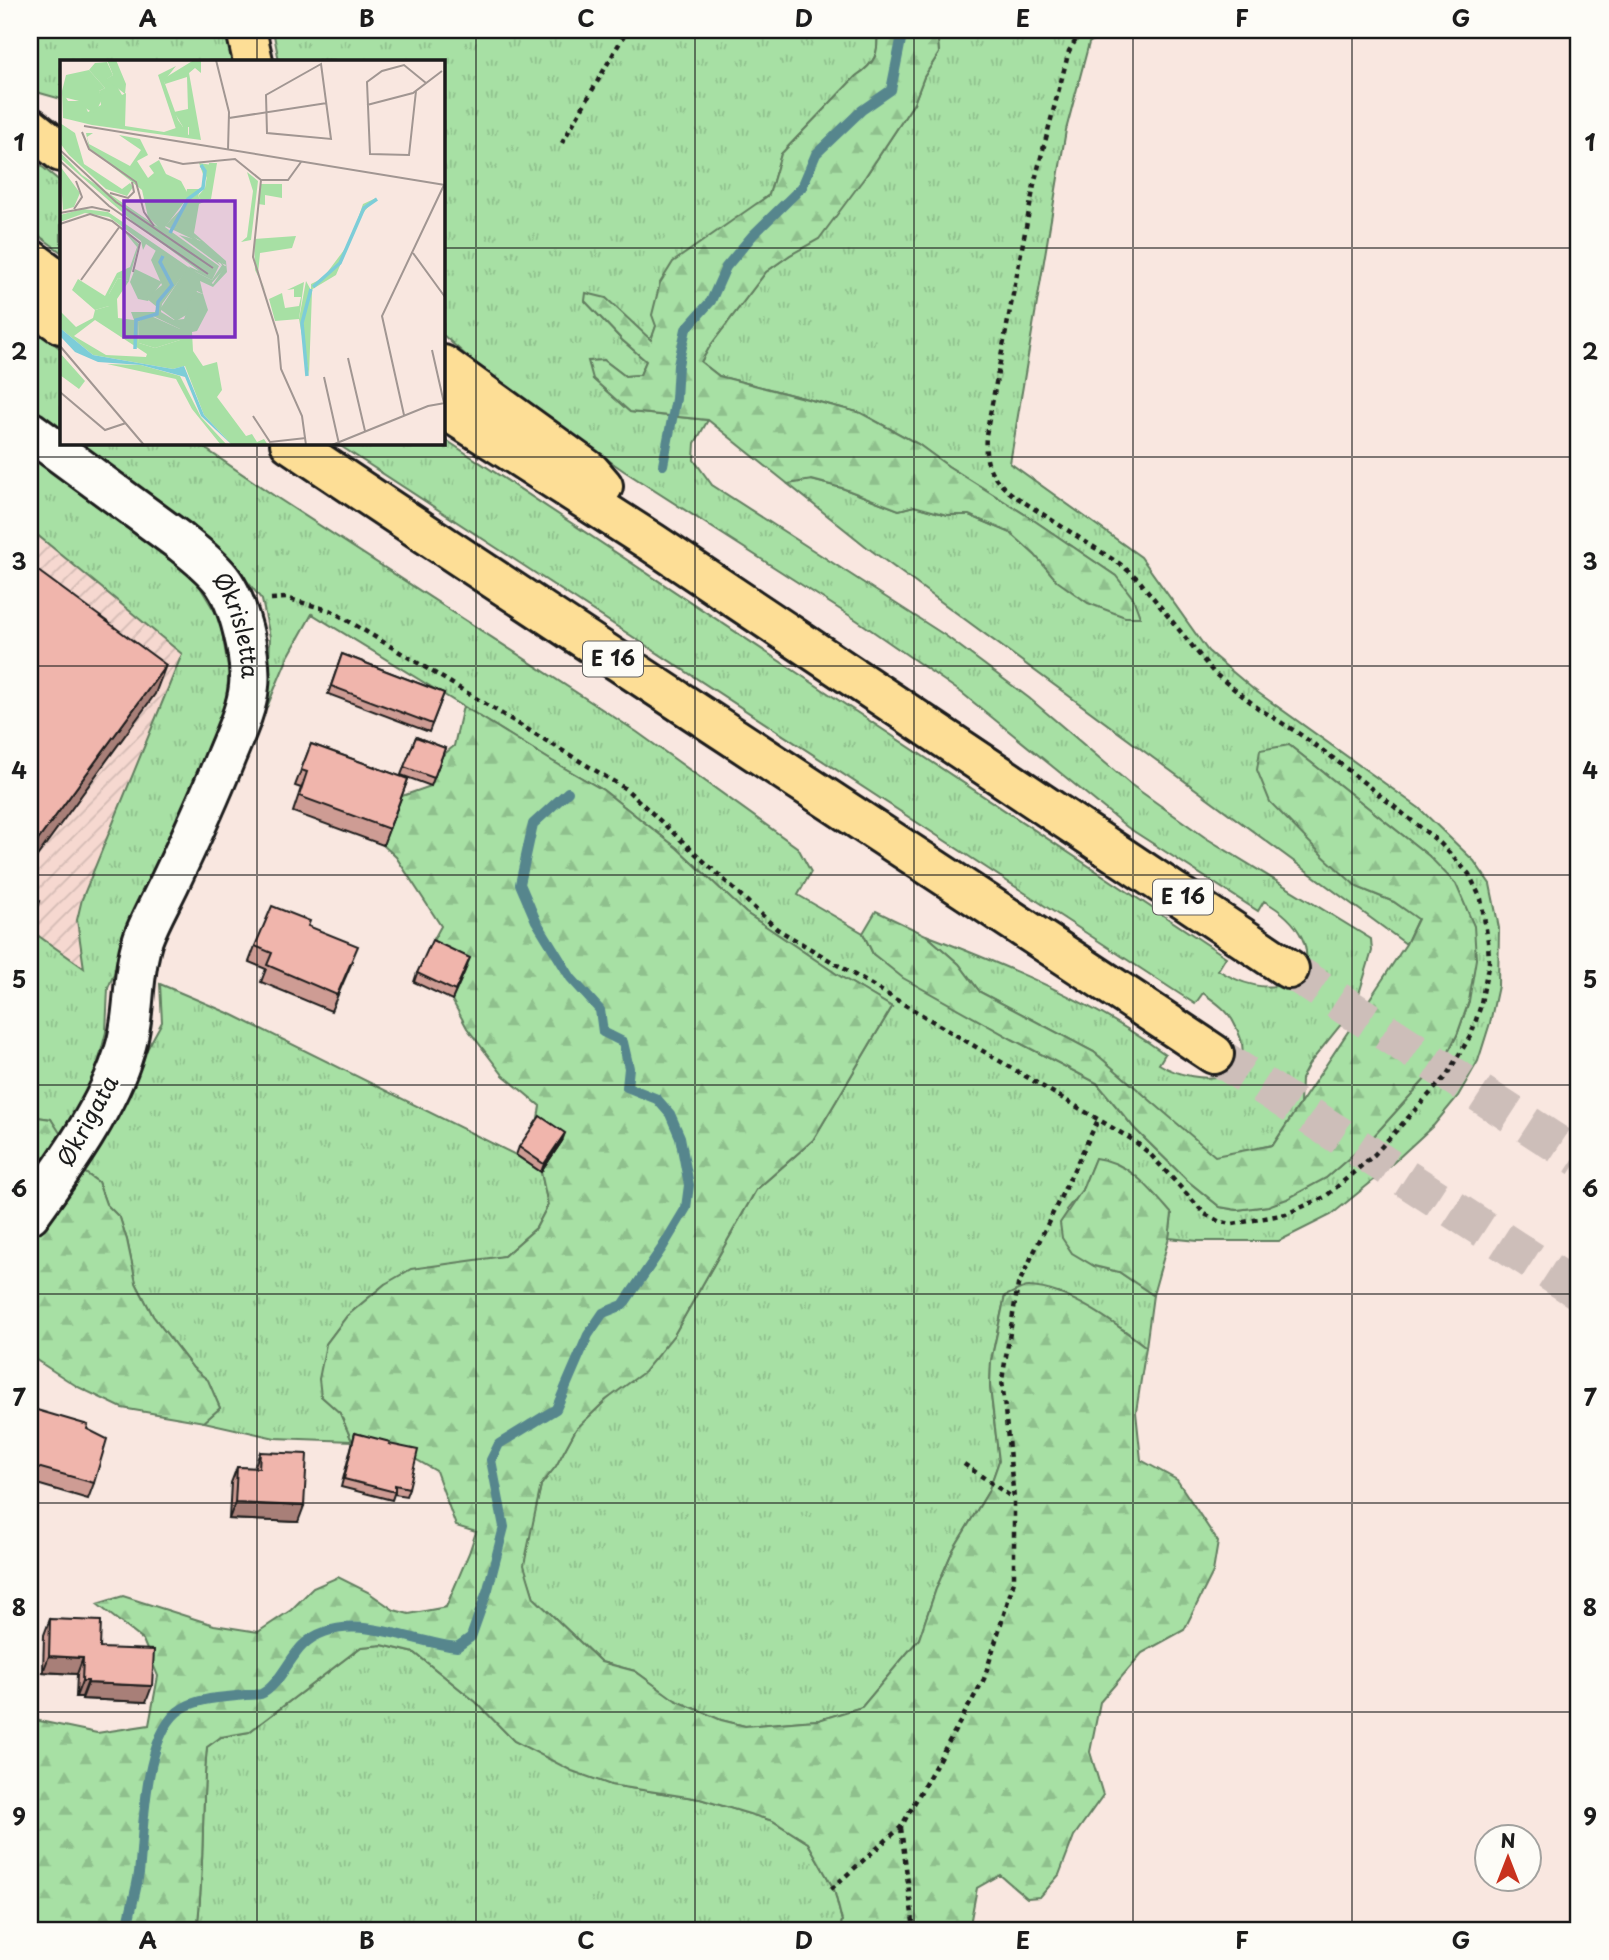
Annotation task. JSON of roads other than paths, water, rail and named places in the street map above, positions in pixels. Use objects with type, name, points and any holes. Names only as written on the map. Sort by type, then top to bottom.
[{"type":"highway","points":[[246,30],[253,60]]},
{"type":"highway","points":[[30,127],[60,151]]},
{"type":"highway","points":[[30,259],[60,281]]},
{"type":"highway","points":[[30,302],[60,323]]},
{"type":"highway","name":"E 16","points":[[444,366],[591,472],[653,542]]},
{"type":"highway","name":"E 16","points":[[444,409],[653,542],[1289,969]]},
{"type":"highway","name":"E 16","points":[[291,444],[535,608],[938,870],[1214,1054]]},
{"type":"street","name":"Økrisletta","points":[[30,431],[201,558],[222,580],[234,604],[248,659],[250,686],[240,724],[210,796],[143,939],[134,979],[130,1021]]},
{"type":"street","name":"Økrigata","points":[[30,1214],[99,1109],[125,1049],[130,1021]]},
{"type":"waterway","points":[[663,465],[686,329],[711,301],[726,267],[753,235],[802,187],[816,154],[862,110],[891,90],[903,30]]},
{"type":"waterway","points":[[127,1930],[139,1873],[148,1783],[160,1738],[170,1720],[183,1708],[198,1702],[261,1694],[273,1685],[298,1650],[319,1634],[357,1628],[457,1647],[471,1637],[488,1589],[504,1527],[491,1460],[499,1444],[556,1409],[588,1335],[603,1313],[623,1305],[686,1208],[689,1185],[680,1137],[670,1114],[657,1099],[627,1087],[629,1068],[623,1042],[603,1032],[600,1010],[571,978],[536,921],[520,884],[533,824],[568,792]]},
{"type":"tunnel","points":[[1289,969],[1579,1158]]},
{"type":"tunnel","points":[[1214,1054],[1579,1291]]}]
